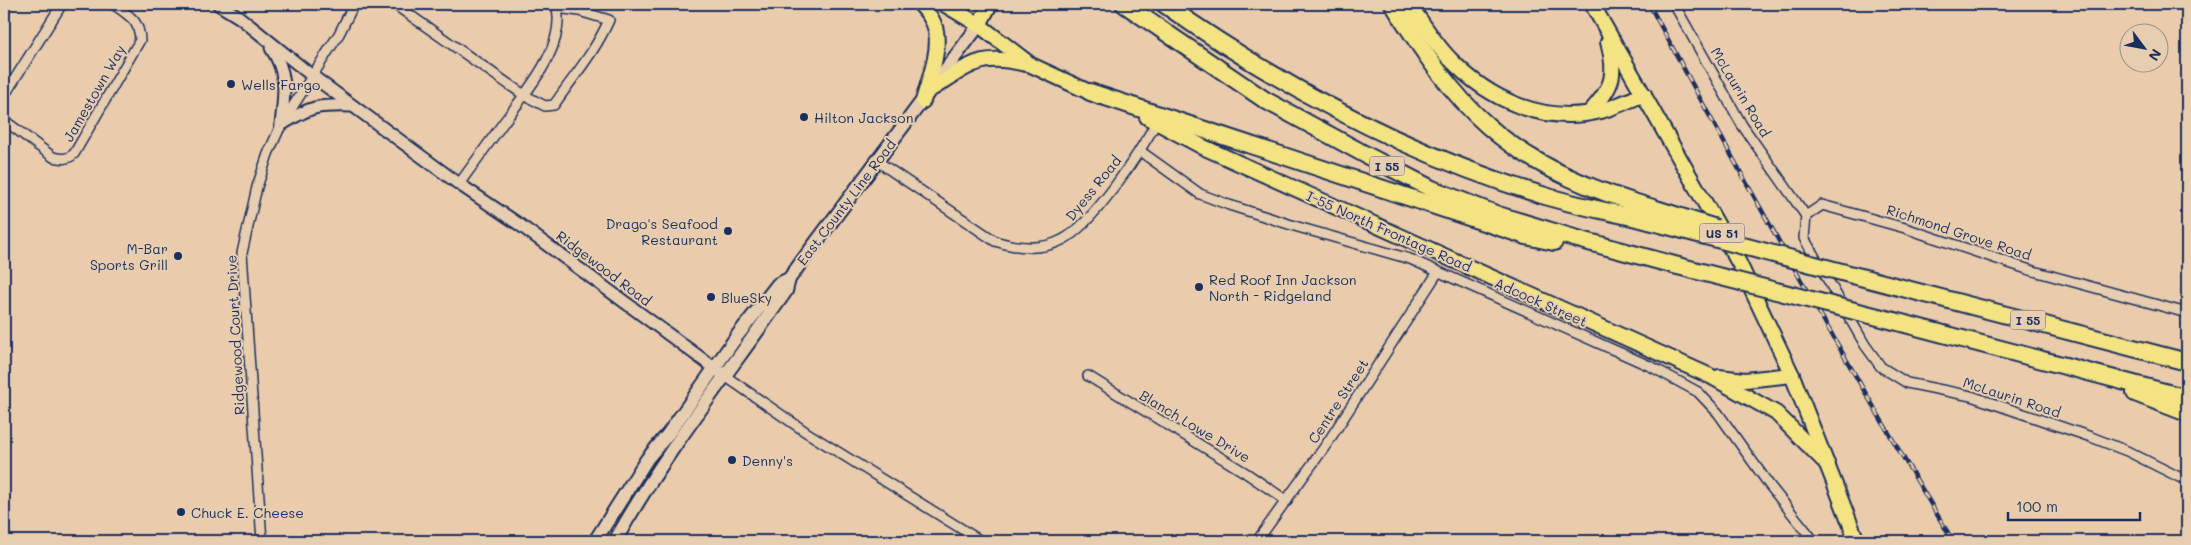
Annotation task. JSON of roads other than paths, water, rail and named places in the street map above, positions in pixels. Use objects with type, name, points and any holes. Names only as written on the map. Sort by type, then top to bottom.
[{"type":"highway","name":"I 55","points":[[1124,4],[1265,100],[1368,156],[1432,188],[1498,215],[1673,265],[2187,398]]},
{"type":"highway","name":"I 55","points":[[1164,4],[1214,38],[1302,90],[1396,140],[1542,196],[1651,214],[1732,233],[1811,265],[2187,362]]},
{"type":"highway","points":[[1393,4],[1454,91],[1487,126],[1518,149],[1570,178],[1651,214]]},
{"type":"highway","points":[[1090,92],[1526,236],[1673,265]]},
{"type":"highway","points":[[2068,367],[2187,413]]},
{"type":"main road","points":[[920,4],[931,17],[936,30],[937,47],[923,101]]},
{"type":"main road","name":"I-55 North Frontage Road","points":[[944,4],[979,25],[1032,65],[1157,121],[1203,146],[1710,376],[1776,413],[1828,466]]},
{"type":"main road","name":"East County Line Road","points":[[615,541],[631,512],[672,450],[786,292],[789,279],[933,88],[979,25],[990,4]]},
{"type":"main road","points":[[1409,4],[1448,58],[1472,80],[1499,98],[1537,111],[1566,116],[1600,111],[1644,94]]},
{"type":"main road","name":"US 51","points":[[1592,4],[1739,263],[1792,375],[1858,541]]},
{"type":"main road","points":[[1590,112],[1603,98],[1613,80],[1613,59],[1604,24]]},
{"type":"main road","points":[[933,88],[975,62],[989,58],[1032,65]]},
{"type":"main road","name":"East County Line Road","points":[[595,541],[647,459],[668,434],[714,368],[778,284],[789,279]]},
{"type":"main road","points":[[1710,376],[1745,380],[1792,375]]},
{"type":"street","points":[[4,96],[62,4]]},
{"type":"street","name":"Jamestown Way","points":[[4,120],[53,157],[61,160],[70,158],[74,154],[140,40],[136,21],[114,4]]},
{"type":"street","name":"Ridgewood Road","points":[[218,4],[239,17],[311,75],[459,184],[520,225],[725,376],[806,432],[981,541]]},
{"type":"street","name":"Ridgewood Court Drive","points":[[262,541],[242,253],[257,187],[280,125],[339,34],[354,4]]},
{"type":"street","points":[[394,4],[524,96],[545,106],[554,105],[582,68],[609,20],[579,10],[557,6],[559,13],[555,40],[542,70],[524,96],[459,184]]},
{"type":"street","name":"McLaurin Road","points":[[1674,4],[1737,118],[1806,216],[1804,238],[1865,345],[1881,367],[1907,384],[1971,396],[2091,437],[2127,451],[2187,481]]},
{"type":"street","points":[[265,38],[279,59],[284,75],[285,88],[280,125]]},
{"type":"street","points":[[280,125],[310,108],[321,105],[353,106]]},
{"type":"street","name":"Dyess Road","points":[[877,161],[995,241],[1027,248],[1042,246],[1061,241],[1075,232],[1091,216],[1140,151],[1157,121]]},
{"type":"street","name":"Adcock Street","points":[[1140,151],[1200,194],[1298,227],[1410,259],[1619,352],[1698,392],[1718,413],[1770,486],[1814,541]]},
{"type":"street","name":"Richmond Grove Road","points":[[1806,216],[1822,205],[1904,228],[2030,270],[2187,313]]},
{"type":"street","name":"Centre Street","points":[[1257,541],[1335,431],[1438,272]]},
{"type":"street","name":"Blanch Lowe Drive","points":[[1088,376],[1246,472],[1287,501]]},
{"type":"railway","points":[[1649,4],[1798,274],[1874,408],[1953,541]]},
{"type":"place","name":"Wells Fargo","points":[[231,84]]},
{"type":"place","name":"Hilton Jackson","points":[[804,117]]},
{"type":"place","name":"Drago's Seafood Restaurant","points":[[728,231]]},
{"type":"place","name":"M-Bar Sports Grill","points":[[178,256]]},
{"type":"place","name":"Red Roof Inn Jackson North - Ridgeland","points":[[1199,287]]},
{"type":"place","name":"BlueSky","points":[[711,297]]},
{"type":"place","name":"Denny's","points":[[732,460]]},
{"type":"place","name":"Chuck E. Cheese","points":[[181,512]]}]
